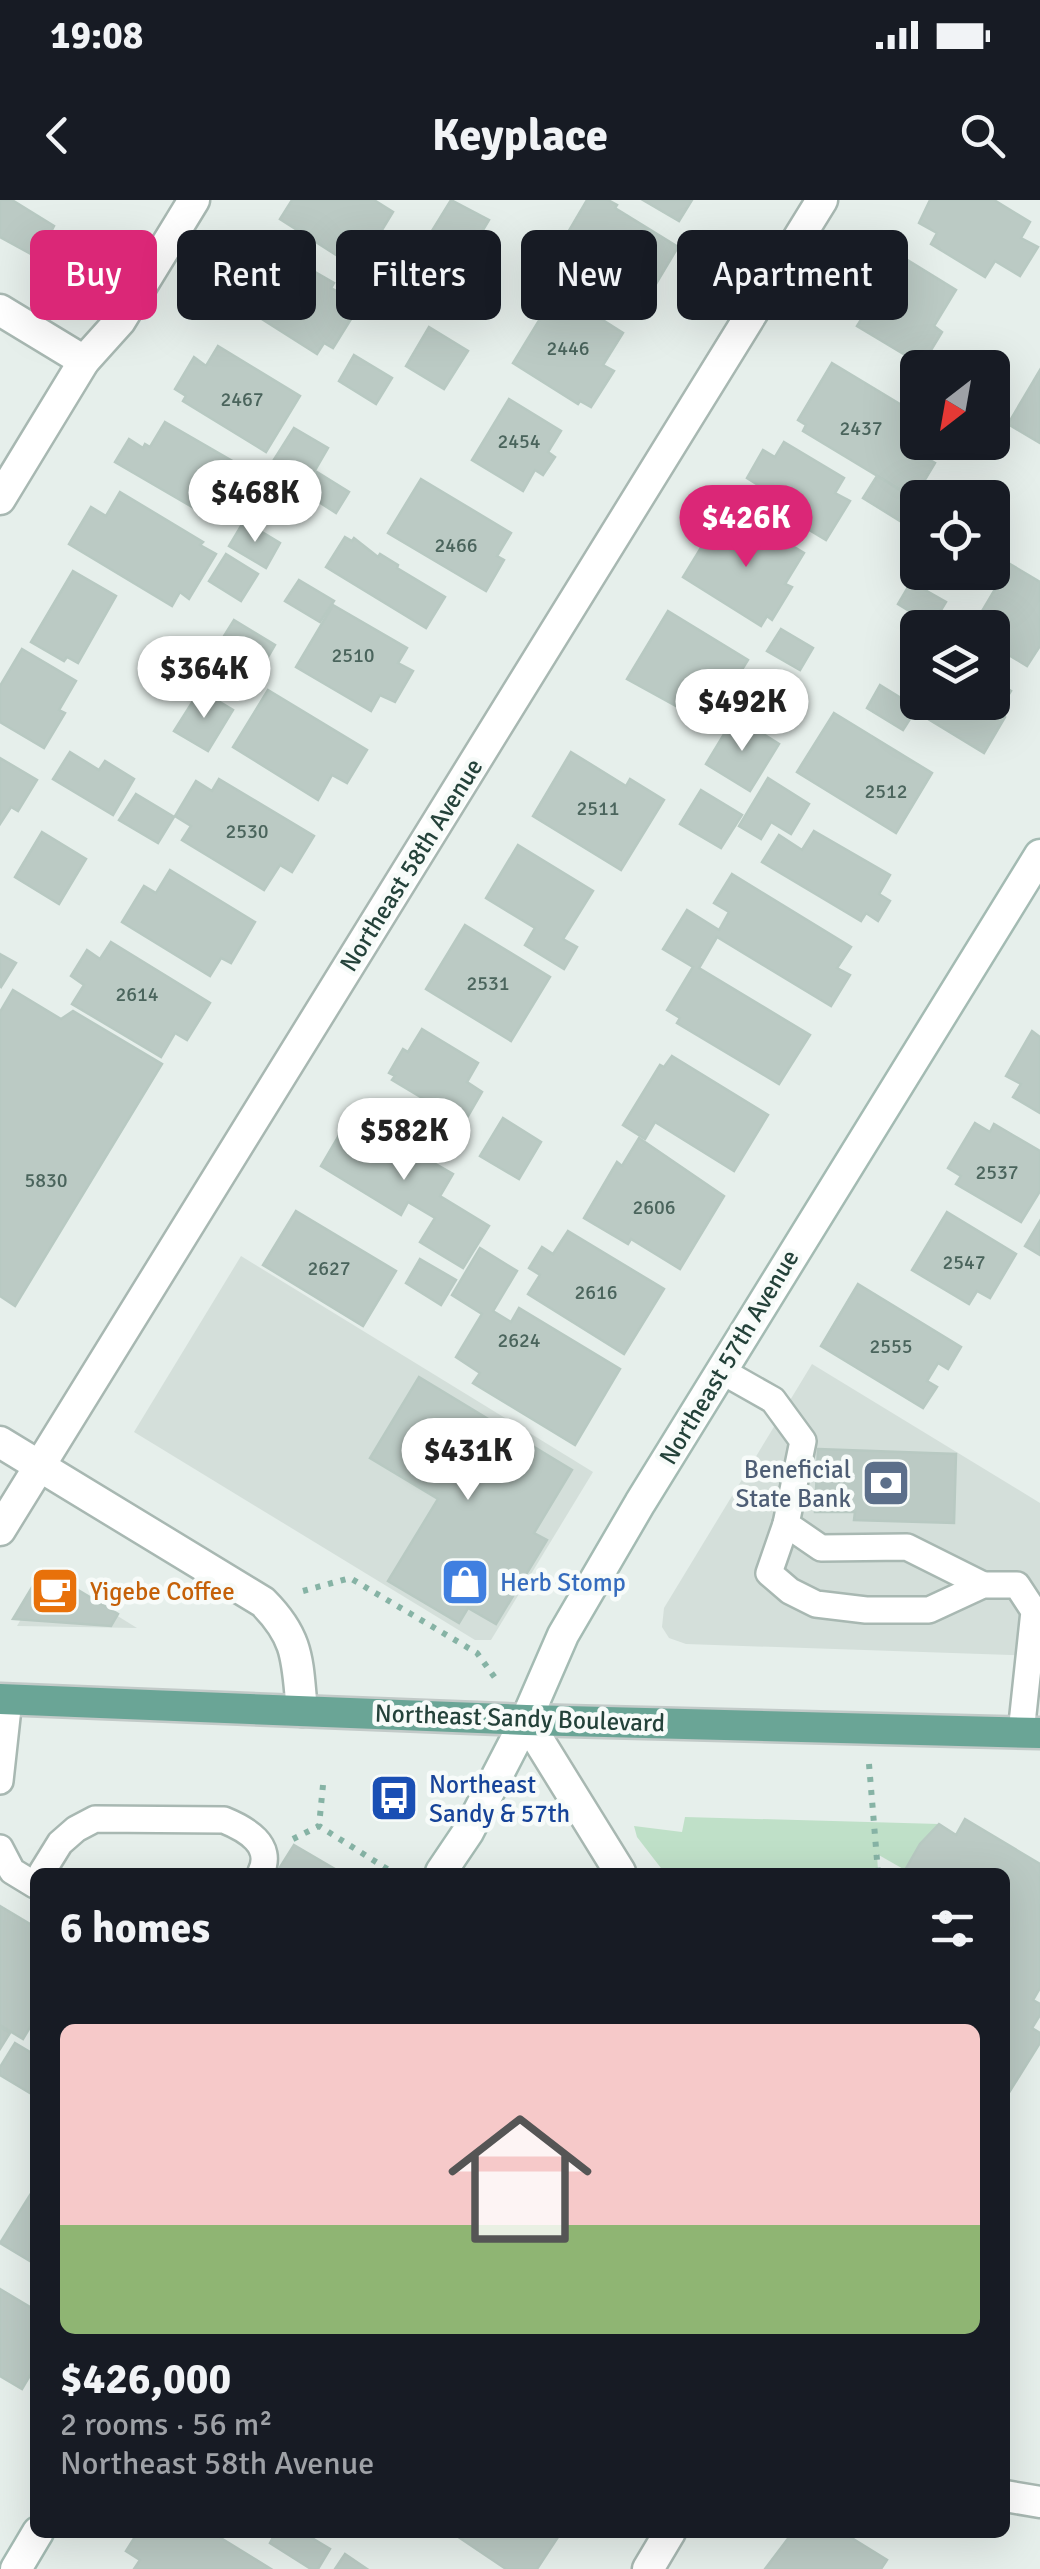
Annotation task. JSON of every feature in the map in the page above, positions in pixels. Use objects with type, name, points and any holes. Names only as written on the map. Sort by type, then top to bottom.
[{"type":"main road","name":"Northeast Sandy Boulevard","points":[[4,1699],[526,1720],[1030,1733]]},
{"type":"street","points":[[0,499],[84,361],[120,321],[194,200]]},
{"type":"street","name":"Northeast 58th Avenue","points":[[0,1530],[822,200]]},
{"type":"street","points":[[0,310],[84,361]]},
{"type":"street","name":"Northeast 57th Avenue","points":[[445,1868],[468,1832],[526,1720],[562,1634],[720,1370],[1040,854]]},
{"type":"street","points":[[0,1442],[263,1602],[296,1648],[302,1711]]},
{"type":"street","points":[[526,1720],[618,1868]]},
{"type":"street","points":[[1010,2497],[1040,2502]]},
{"type":"street","points":[[16,2569],[34,2538]]},
{"type":"street","points":[[648,2569],[666,2538]]},
{"type":"lane","points":[[720,1370],[773,1400],[803,1442],[786,1524],[769,1573],[816,1604],[866,1610],[929,1610],[983,1586],[1017,1585],[1034,1611],[1030,1733]]},
{"type":"lane","points":[[786,1524],[821,1548],[907,1547],[983,1586]]},
{"type":"lane","points":[[0,1781],[4,1699]]},
{"type":"lane","points":[[44,1868],[60,1843],[95,1818],[224,1820],[256,1839],[264,1854],[263,1868]]},
{"type":"lane","points":[[0,1848],[12,1872],[30,1881]]},
{"type":"path","points":[[263,1602],[350,1578],[477,1654],[526,1720]]},
{"type":"path","points":[[866,1728],[878,1868]]},
{"type":"path","points":[[323,1784],[319,1826],[386,1868]]},
{"type":"shaded area","points":[[241,1256],[593,1472],[491,1640],[475,1640],[134,1432]]},
{"type":"shaded area","points":[[812,1364],[1040,1503],[1040,1656],[686,1644],[669,1638],[662,1627],[664,1608]]},
{"type":"shaded area","name":"Yigebe Coffee","points":[[48,1573],[137,1628],[17,1626]]},
{"type":"green space","points":[[685,1817],[939,1824],[920,1844],[906,1868],[877,1854],[878,1868],[661,1868],[637,1837],[634,1826],[682,1832]]},
{"type":"building","points":[[0,200],[12,200],[54,226],[52,230],[30,230],[30,253],[0,237]]},
{"type":"building","points":[[292,200],[374,200],[393,212],[382,230],[336,230],[336,255],[316,242],[316,230],[297,230],[280,219]]},
{"type":"building","points":[[451,200],[489,220],[483,230],[432,230]]},
{"type":"building","points":[[587,200],[608,200],[651,230],[569,230]]},
{"type":"building","points":[[643,200],[692,200],[679,221]]},
{"type":"building","points":[[930,200],[994,200],[1030,222],[1021,238],[1038,247],[1020,276],[995,261],[985,277],[931,244],[937,233],[919,223]]},
{"type":"building","points":[[657,234],[677,249],[657,282]]},
{"type":"building","points":[[908,260],[956,290],[934,326],[942,332],[931,350],[900,352],[857,326],[861,320],[908,320]]},
{"type":"building","points":[[316,273],[334,283],[331,288],[336,291],[336,320],[350,320],[333,348],[324,343],[317,354],[264,320],[316,320]]},
{"type":"building","points":[[539,320],[603,320],[623,333],[603,365],[614,371],[591,407],[580,401],[578,404],[513,363]]},
{"type":"building","points":[[429,327],[468,351],[444,389],[406,366]]},
{"type":"building","points":[[218,346],[300,396],[266,452],[183,401],[186,396],[175,389],[194,357],[206,366]]},
{"type":"building","points":[[354,355],[392,378],[376,404],[339,381]]},
{"type":"building","points":[[832,363],[900,404],[900,460],[935,463],[925,480],[900,480],[900,490],[803,431],[806,425],[798,420]]},
{"type":"building","points":[[1040,370],[1040,443],[1010,425]]},
{"type":"building","points":[[509,399],[561,431],[548,452],[555,457],[543,475],[535,470],[523,491],[472,460]]},
{"type":"building","points":[[165,422],[253,473],[251,476],[269,487],[252,517],[218,496],[206,515],[115,462],[129,439],[143,448],[145,444],[150,447]]},
{"type":"building","points":[[294,428],[328,448],[303,491],[268,469]]},
{"type":"building","points":[[784,442],[844,478],[835,493],[850,501],[826,540],[753,496],[758,485],[747,478],[763,450],[775,457]]},
{"type":"building","points":[[317,472],[349,492],[336,513],[305,493]]},
{"type":"building","points":[[877,476],[900,490],[900,521],[863,498]]},
{"type":"building","points":[[421,479],[511,533],[497,556],[504,560],[486,591],[388,533]]},
{"type":"building","points":[[120,492],[203,542],[200,545],[216,554],[189,599],[180,592],[172,606],[69,544],[91,507],[106,516]]},
{"type":"building","points":[[739,514],[804,553],[785,584],[792,587],[772,620],[767,616],[761,626],[683,577],[707,538],[720,545]]},
{"type":"building","points":[[244,521],[280,543],[266,568],[229,546]]},
{"type":"building","points":[[345,537],[352,541],[354,538],[445,597],[426,628],[326,567]]},
{"type":"building","points":[[226,554],[258,574],[241,601],[209,581]]},
{"type":"building","points":[[1010,564],[1040,582],[1040,646],[1027,666],[1010,656],[1010,610],[983,610],[995,590],[1010,590]]},
{"type":"building","points":[[73,571],[116,596],[78,663],[67,657],[64,661],[31,642]]},
{"type":"building","points":[[299,580],[334,601],[320,622],[285,601]]},
{"type":"building","points":[[906,590],[925,590],[946,602],[941,610],[908,610],[898,604]]},
{"type":"building","points":[[333,605],[407,648],[398,663],[413,671],[395,702],[380,695],[371,711],[296,667]]},
{"type":"building","points":[[668,611],[748,660],[728,692],[718,687],[698,718],[627,679]]},
{"type":"building","points":[[234,620],[275,645],[261,669],[219,644]]},
{"type":"building","points":[[781,629],[813,648],[800,670],[767,651]]},
{"type":"building","points":[[22,649],[76,681],[59,710],[65,713],[44,748],[0,722],[0,686]]},
{"type":"building","points":[[880,685],[900,697],[900,720],[909,720],[903,730],[867,708]]},
{"type":"building","points":[[200,690],[233,710],[208,751],[174,731]]},
{"type":"building","points":[[268,690],[367,750],[347,783],[332,775],[318,800],[233,747]]},
{"type":"building","points":[[834,713],[932,773],[896,833],[797,772]]},
{"type":"building","points":[[735,716],[779,744],[750,791],[706,764]]},
{"type":"building","points":[[930,720],[1003,720],[984,753]]},
{"type":"building","points":[[70,752],[99,770],[105,761],[134,779],[113,815],[53,779]]},
{"type":"building","points":[[571,752],[626,786],[630,779],[664,800],[621,870],[533,816]]},
{"type":"building","points":[[0,758],[37,780],[18,811],[11,807],[0,824]]},
{"type":"building","points":[[768,778],[809,804],[791,834],[771,822],[761,839],[739,826]]},
{"type":"building","points":[[219,779],[314,836],[292,872],[280,865],[264,890],[182,840],[191,826],[175,816],[196,781],[212,791]]},
{"type":"building","points":[[701,790],[742,815],[721,848],[680,824]]},
{"type":"building","points":[[136,794],[174,817],[158,843],[119,820]]},
{"type":"building","points":[[814,831],[890,875],[879,894],[890,901],[878,921],[866,913],[861,921],[762,862],[779,835],[802,850]]},
{"type":"building","points":[[42,832],[86,859],[59,904],[15,877]]},
{"type":"building","points":[[518,845],[593,891],[563,939],[577,947],[564,969],[525,945],[535,928],[486,898]]},
{"type":"building","points":[[170,870],[255,922],[231,963],[221,958],[210,976],[122,922],[144,886],[156,893]]},
{"type":"building","points":[[732,874],[851,947],[837,968],[850,975],[831,1006],[717,937],[699,968],[810,1035],[779,1084],[677,1023],[680,1018],[667,1010],[693,967],[663,949],[687,910],[719,930],[729,912],[714,903]]},
{"type":"building","points":[[465,925],[550,977],[511,1041],[426,989]]},
{"type":"building","points":[[111,942],[210,1003],[187,1040],[175,1033],[161,1057],[72,1004],[84,985],[71,976],[87,950],[100,959]]},
{"type":"building","points":[[0,954],[16,963],[1,987],[0,986]]},
{"type":"building","points":[[13,990],[61,1019],[73,1011],[162,1064],[15,1306],[0,1296],[0,1012]]},
{"type":"building","points":[[422,1029],[478,1063],[467,1082],[482,1092],[464,1123],[392,1080],[395,1076],[389,1073],[403,1049],[408,1052]]},
{"type":"building","points":[[1032,1031],[1040,1037],[1040,1113],[1013,1097],[1021,1084],[1006,1076]]},
{"type":"building","points":[[672,1056],[768,1115],[734,1171],[655,1122],[645,1139],[623,1125],[660,1065],[664,1067]]},
{"type":"building","points":[[355,1108],[437,1158],[434,1163],[453,1174],[440,1196],[489,1226],[463,1268],[420,1242],[435,1218],[408,1202],[401,1215],[321,1166]]},
{"type":"building","points":[[503,1118],[541,1142],[519,1179],[480,1156]]},
{"type":"building","points":[[975,1123],[990,1132],[994,1124],[1040,1151],[1040,1191],[1021,1222],[956,1184],[961,1176],[948,1168]]},
{"type":"building","points":[[639,1138],[724,1196],[680,1269],[631,1239],[628,1244],[584,1218],[617,1162],[622,1166]]},
{"type":"building","points":[[296,1211],[396,1271],[363,1326],[263,1265]]},
{"type":"building","points":[[947,1212],[1016,1254],[990,1298],[977,1291],[969,1304],[912,1270]]},
{"type":"building","points":[[1040,1221],[1040,1255],[1025,1246]]},
{"type":"building","points":[[568,1231],[664,1289],[624,1354],[528,1294],[540,1275],[529,1268],[542,1247],[553,1254]]},
{"type":"building","points":[[480,1248],[517,1271],[493,1311],[511,1322],[519,1308],[620,1369],[575,1445],[473,1383],[480,1373],[456,1357],[482,1314],[452,1295]]},
{"type":"building","points":[[420,1259],[456,1280],[441,1305],[406,1283]]},
{"type":"building","points":[[858,1284],[961,1347],[948,1369],[938,1363],[927,1381],[937,1387],[923,1408],[821,1346]]},
{"type":"building","points":[[419,1377],[572,1470],[534,1533],[547,1540],[496,1624],[468,1608],[459,1623],[388,1581],[438,1499],[370,1458]]},
{"type":"building","name":"Beneficial State Bank","points":[[818,1449],[956,1454],[954,1523],[854,1520],[855,1512],[815,1512]]},
{"type":"building","name":"Yigebe Coffee","points":[[43,1569],[118,1614],[111,1626],[13,1619]]},
{"type":"building","points":[[965,1819],[1040,1864],[1040,1988],[1033,2000],[1040,2004],[1040,2015],[1032,2028],[1040,2033],[1040,2043],[1010,2091],[1010,1868],[906,1868],[920,1844],[939,1824],[956,1835]]},
{"type":"building","points":[[294,1845],[333,1868],[280,1868]]},
{"type":"building","points":[[0,1906],[30,1924],[30,2027],[23,2039],[0,2025]]},
{"type":"building","points":[[0,2027],[10,2033],[0,2049]]},
{"type":"building","points":[[15,2043],[30,2052],[30,2093],[0,2075],[0,2067]]},
{"type":"building","points":[[30,2195],[30,2261],[0,2243]]},
{"type":"building","points":[[0,2289],[30,2307],[30,2375],[22,2389],[0,2376]]},
{"type":"building","points":[[134,2538],[221,2538],[271,2569],[134,2569],[140,2560],[126,2551]]},
{"type":"building","points":[[273,2538],[312,2538],[330,2549],[318,2569],[311,2569],[270,2543]]},
{"type":"building","points":[[460,2538],[557,2538],[537,2569],[506,2569]]},
{"type":"building","points":[[788,2538],[852,2538],[887,2560],[881,2569],[765,2569]]},
{"type":"building","points":[[345,2554],[367,2569],[335,2569]]},
{"type":"place","name":"Beneficial State Bank","points":[[886,1483]]},
{"type":"place","name":"Herb Stomp","points":[[465,1582]]},
{"type":"place","name":"Yigebe Coffee","points":[[55,1591]]},
{"type":"place","name":"Northeast Sandy & 57th","points":[[394,1798]]}]
